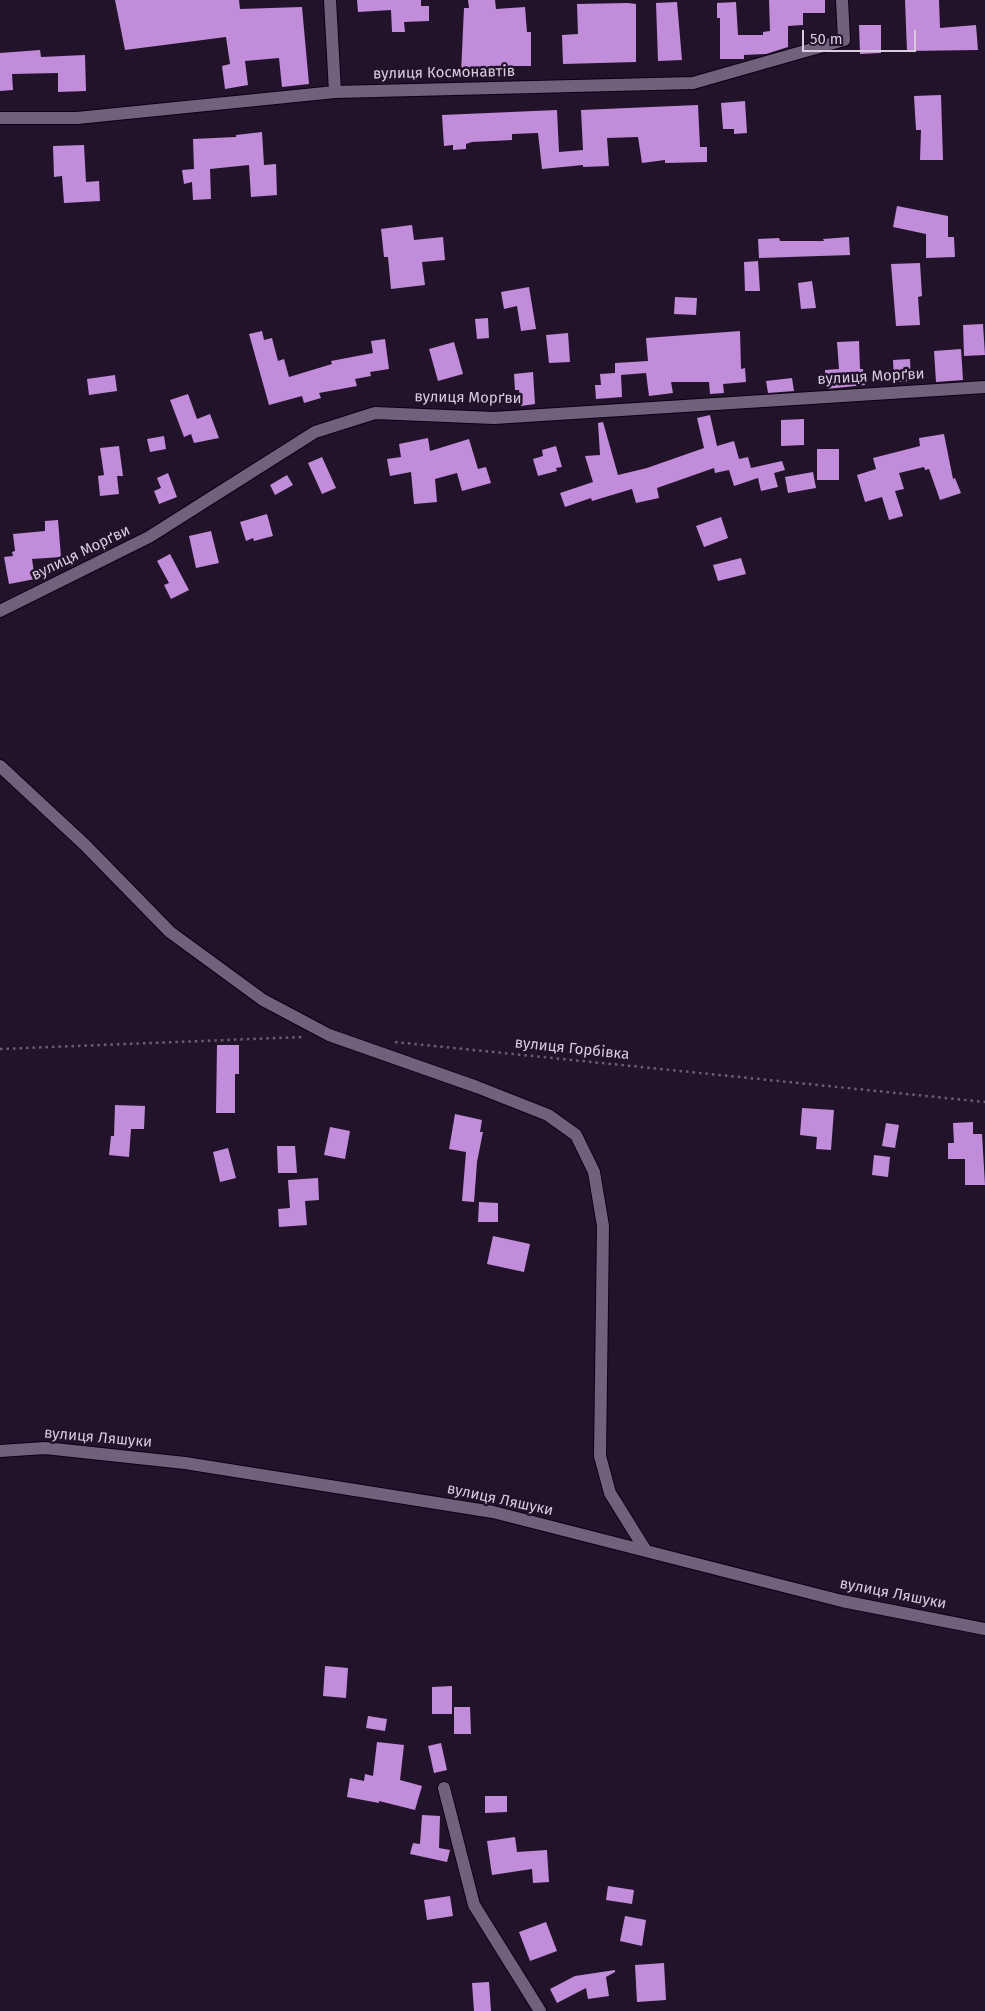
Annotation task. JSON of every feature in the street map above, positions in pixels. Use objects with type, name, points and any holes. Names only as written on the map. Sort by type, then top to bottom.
[{"type":"street","points":[[330,0],[334,92]]},
{"type":"street","name":"вулиця Космонавтів","points":[[0,118],[78,118],[334,92],[692,83],[844,40],[842,0]]},
{"type":"street","name":"вулиця Морґви","points":[[0,611],[149,537],[315,432],[375,412],[494,418],[985,387]]},
{"type":"street","points":[[0,766],[85,845],[170,932],[263,1000],[329,1035],[477,1087],[548,1115],[576,1135],[594,1172],[603,1226],[600,1456],[610,1493],[646,1551]]},
{"type":"street","name":"вулиця Ляшуки","points":[[0,1451],[45,1448],[185,1463],[354,1492],[493,1512],[842,1601],[985,1629]]},
{"type":"street","points":[[444,1788],[474,1905],[540,2011]]},
{"type":"path","points":[[0,1049],[329,1035]]},
{"type":"path","name":"вулиця Горбівка","points":[[389,1041],[985,1102]]},
{"type":"building","points":[[115,0],[239,0],[240,9],[302,7],[309,84],[282,87],[279,58],[245,61],[248,85],[225,89],[222,66],[230,64],[226,37],[125,50]]},
{"type":"building","points":[[357,0],[421,0],[421,6],[429,6],[429,21],[404,22],[405,32],[392,32],[391,10],[358,12]]},
{"type":"building","points":[[468,0],[495,0],[496,9],[525,7],[527,32],[531,32],[531,66],[489,66],[489,73],[461,73],[464,8],[469,8]]},
{"type":"building","points":[[769,0],[825,0],[825,13],[803,13],[803,25],[788,26],[788,47],[766,54],[744,55],[744,59],[720,59],[720,18],[717,18],[717,3],[736,2],[738,35],[763,35],[763,32],[770,31]]},
{"type":"building","points":[[905,0],[939,0],[940,28],[976,25],[978,50],[907,51]]},
{"type":"building","points":[[677,2],[682,60],[658,61],[656,3]]},
{"type":"building","points":[[577,4],[636,4],[636,62],[563,64],[562,35],[578,34]]},
{"type":"building","points":[[859,25],[881,25],[881,53],[860,54]]},
{"type":"building","points":[[40,50],[41,57],[85,55],[86,91],[58,92],[58,73],[12,74],[13,90],[0,91],[0,53]]},
{"type":"building","points":[[941,95],[943,160],[920,160],[921,130],[916,130],[914,96]]},
{"type":"building","points":[[745,101],[747,133],[734,134],[734,129],[723,129],[721,103]]},
{"type":"building","points":[[698,105],[700,147],[707,147],[707,162],[665,163],[665,160],[642,163],[638,137],[607,138],[609,166],[583,167],[583,165],[542,169],[538,133],[512,134],[512,140],[472,142],[466,144],[466,149],[453,150],[453,145],[444,146],[442,115],[557,110],[559,152],[583,150],[581,110]]},
{"type":"building","points":[[262,132],[264,165],[276,164],[277,195],[251,197],[249,165],[210,169],[211,199],[193,200],[192,182],[184,184],[182,170],[194,169],[193,139],[236,137],[236,135]]},
{"type":"building","points":[[84,145],[86,182],[99,181],[100,201],[64,203],[62,176],[54,177],[53,146]]},
{"type":"building","points":[[897,206],[948,216],[948,237],[954,237],[955,257],[926,258],[926,234],[893,227]]},
{"type":"building","points":[[412,225],[414,240],[443,237],[445,260],[422,262],[425,285],[391,289],[388,257],[384,257],[381,229]]},
{"type":"building","points":[[849,237],[850,255],[759,258],[758,239],[779,238],[780,241],[824,241],[823,239]]},
{"type":"building","points":[[758,261],[760,291],[745,291],[744,262]]},
{"type":"building","points":[[920,263],[922,296],[918,297],[920,325],[896,326],[891,264]]},
{"type":"building","points":[[812,281],[816,308],[801,309],[798,283]]},
{"type":"building","points":[[529,287],[536,329],[521,331],[517,306],[504,309],[501,292]]},
{"type":"building","points":[[675,297],[697,298],[696,315],[674,314]]},
{"type":"building","points":[[488,318],[489,338],[477,339],[475,319]]},
{"type":"building","points":[[983,324],[985,355],[964,356],[963,325]]},
{"type":"building","points":[[262,331],[264,340],[272,338],[278,361],[284,359],[289,377],[332,364],[331,361],[373,353],[371,341],[385,339],[389,369],[370,372],[371,376],[355,379],[357,386],[319,393],[321,398],[304,403],[302,396],[269,405],[249,334]]},
{"type":"building","points":[[740,331],[741,369],[745,368],[746,382],[723,384],[724,393],[710,394],[709,382],[671,382],[673,393],[649,396],[646,373],[621,375],[622,397],[596,399],[595,385],[601,385],[600,374],[615,373],[615,363],[648,361],[646,338]]},
{"type":"building","points":[[568,333],[570,362],[549,363],[546,335]]},
{"type":"building","points":[[859,341],[860,369],[863,369],[865,385],[826,389],[825,370],[839,369],[837,342]]},
{"type":"building","points":[[454,342],[463,374],[438,381],[429,349]]},
{"type":"building","points":[[961,349],[963,380],[936,382],[934,351]]},
{"type":"building","points":[[910,359],[911,381],[894,382],[893,360]]},
{"type":"building","points":[[533,372],[535,404],[521,406],[519,390],[515,390],[514,374]]},
{"type":"building","points":[[115,375],[117,391],[89,395],[87,379]]},
{"type":"building","points":[[792,378],[794,391],[768,393],[766,381]]},
{"type":"building","points":[[188,394],[197,419],[210,414],[219,438],[194,443],[191,434],[184,437],[170,400]]},
{"type":"building","points":[[710,415],[717,446],[734,441],[739,459],[748,457],[751,468],[782,461],[785,470],[774,473],[778,487],[761,491],[758,478],[734,486],[729,470],[715,473],[714,468],[657,488],[659,498],[636,503],[632,489],[592,501],[591,498],[565,507],[560,493],[593,482],[585,456],[600,455],[598,423],[603,422],[618,475],[647,468],[704,448],[697,418]]},
{"type":"building","points":[[804,419],[804,445],[781,446],[781,420]]},
{"type":"building","points":[[944,434],[953,479],[955,478],[961,493],[940,500],[929,469],[925,470],[924,467],[899,473],[904,489],[895,491],[903,516],[889,520],[882,497],[865,502],[857,475],[876,469],[873,458],[920,446],[919,438]]},
{"type":"building","points":[[164,436],[166,449],[150,452],[147,439]]},
{"type":"building","points":[[428,438],[430,451],[469,439],[478,469],[486,467],[491,483],[462,491],[457,473],[435,479],[437,502],[414,504],[411,472],[390,476],[387,459],[401,457],[399,444]]},
{"type":"building","points":[[119,446],[123,476],[117,476],[119,494],[100,496],[98,476],[104,475],[100,448]]},
{"type":"building","points":[[556,446],[562,467],[556,468],[557,471],[538,476],[533,459],[543,456],[542,450]]},
{"type":"building","points":[[817,449],[839,449],[839,480],[817,480]]},
{"type":"building","points":[[322,457],[336,488],[322,494],[308,463]]},
{"type":"building","points":[[813,472],[816,488],[788,493],[785,477]]},
{"type":"building","points":[[168,473],[177,497],[159,504],[154,491],[161,488],[157,478]]},
{"type":"building","points":[[287,475],[293,485],[275,495],[270,485]]},
{"type":"building","points":[[267,514],[273,536],[254,541],[253,538],[246,541],[240,522]]},
{"type":"building","points":[[721,517],[728,538],[704,547],[696,526]]},
{"type":"building","points":[[58,520],[61,557],[32,559],[35,579],[9,584],[4,557],[13,556],[12,552],[15,551],[13,534],[45,531],[45,521]]},
{"type":"building","points":[[211,531],[219,563],[196,568],[189,536]]},
{"type":"building","points":[[170,554],[189,590],[171,599],[164,585],[169,583],[157,561]]},
{"type":"building","points":[[741,558],[746,574],[718,581],[713,565]]},
{"type":"building","points":[[217,1045],[239,1045],[239,1074],[235,1074],[235,1113],[216,1113]]},
{"type":"building","points":[[115,1105],[145,1106],[144,1129],[131,1129],[129,1157],[109,1155],[111,1136],[114,1136]]},
{"type":"building","points":[[802,1108],[834,1110],[831,1150],[816,1149],[817,1137],[800,1135]]},
{"type":"building","points":[[455,1114],[482,1120],[480,1132],[483,1132],[477,1162],[474,1202],[462,1201],[466,1152],[449,1149]]},
{"type":"building","points":[[973,1122],[973,1134],[982,1134],[985,1185],[965,1185],[965,1159],[948,1159],[948,1143],[954,1143],[953,1123]]},
{"type":"building","points":[[886,1123],[899,1125],[895,1148],[882,1146]]},
{"type":"building","points":[[330,1127],[350,1131],[345,1159],[324,1155]]},
{"type":"building","points":[[277,1146],[295,1146],[297,1173],[278,1173]]},
{"type":"building","points":[[228,1148],[236,1178],[220,1182],[213,1152]]},
{"type":"building","points":[[874,1155],[890,1157],[888,1177],[872,1175]]},
{"type":"building","points":[[318,1178],[319,1200],[305,1201],[307,1225],[279,1227],[278,1209],[290,1208],[288,1180]]},
{"type":"building","points":[[479,1202],[498,1203],[498,1222],[478,1222]]},
{"type":"building","points":[[493,1236],[530,1244],[524,1272],[487,1264]]},
{"type":"building","points":[[325,1666],[348,1668],[346,1698],[323,1696]]},
{"type":"building","points":[[452,1686],[452,1714],[432,1714],[432,1687]]},
{"type":"building","points":[[454,1707],[470,1707],[471,1734],[454,1734]]},
{"type":"building","points":[[368,1716],[387,1719],[385,1731],[366,1728]]},
{"type":"building","points":[[377,1742],[404,1745],[400,1780],[422,1786],[415,1810],[379,1801],[379,1803],[347,1797],[350,1778],[364,1781],[365,1774],[373,1776]]},
{"type":"building","points":[[441,1743],[447,1770],[434,1773],[428,1746]]},
{"type":"building","points":[[485,1796],[507,1796],[507,1812],[485,1813]]},
{"type":"building","points":[[422,1815],[440,1816],[439,1848],[450,1850],[447,1862],[410,1854],[413,1843],[420,1844]]},
{"type":"building","points":[[515,1837],[517,1852],[547,1850],[549,1882],[533,1883],[532,1869],[492,1875],[487,1841]]},
{"type":"building","points":[[608,1886],[634,1890],[632,1904],[606,1900]]},
{"type":"building","points":[[450,1896],[453,1916],[427,1920],[424,1900]]},
{"type":"building","points":[[625,1916],[646,1920],[642,1946],[620,1941]]},
{"type":"building","points":[[546,1922],[557,1951],[530,1961],[519,1932]]},
{"type":"building","points":[[664,1963],[666,2000],[637,2002],[635,1965]]},
{"type":"building","points":[[615,1970],[615,1972],[606,1977],[609,1996],[588,1999],[586,1988],[557,2003],[550,1989],[575,1976]]},
{"type":"building","points":[[489,1982],[491,2011],[474,2011],[472,1983]]}]
